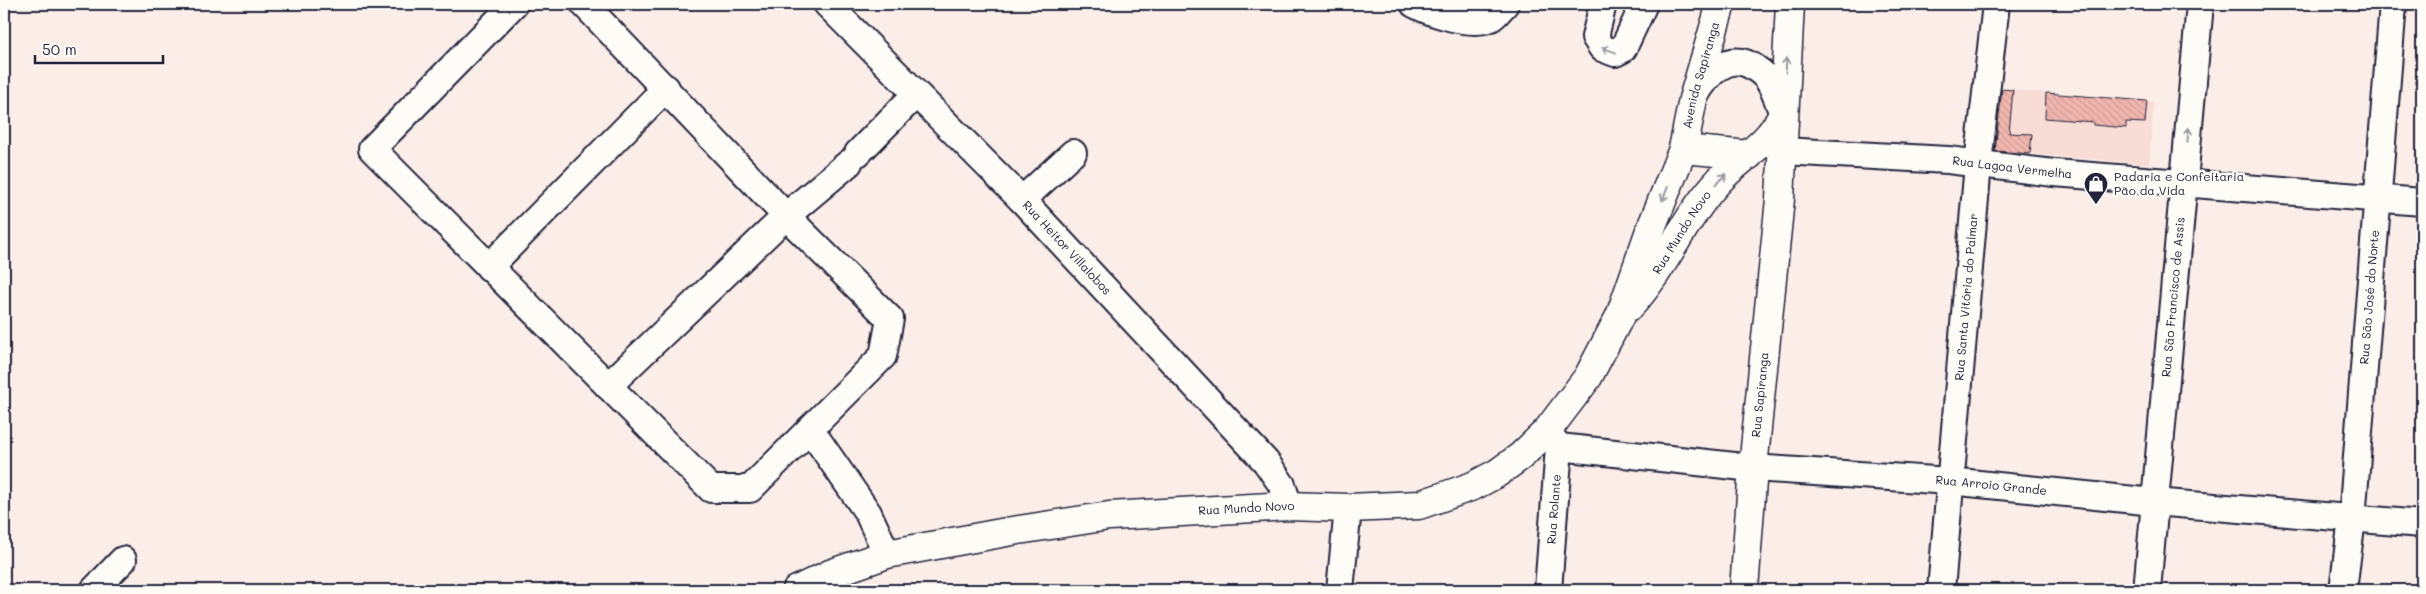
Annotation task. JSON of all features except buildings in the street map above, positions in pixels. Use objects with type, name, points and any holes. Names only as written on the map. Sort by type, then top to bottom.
[{"type":"main road","name":"Avenida Sapiranga","points":[[1683,148],[1692,99],[1721,4]]},
{"type":"main road","points":[[1683,148],[1749,155],[1775,130],[1783,114],[1790,4]]},
{"type":"main road","name":"Rua Sapiranga","points":[[1744,590],[1780,199],[1783,114]]},
{"type":"main road","name":"Rua Mundo Novo","points":[[796,590],[830,574],[887,554],[1109,516],[1289,506],[1348,508],[1419,504],[1451,495],[1496,474],[1521,456],[1553,439],[1620,316],[1649,233],[1683,148]]},
{"type":"main road","name":"Rua Sapiranga","points":[[1749,155],[1769,174],[1780,199]]},
{"type":"main road","name":"Rua Mundo Novo","points":[[1620,316],[1648,287],[1707,195],[1727,173],[1749,155]]},
{"type":"street","points":[[514,4],[372,149],[711,489],[750,489],[883,356],[890,319],[786,216],[584,4]]},
{"type":"street","name":"Rua Heitor Villalobos","points":[[827,4],[1022,200],[1266,462],[1282,485],[1289,506]]},
{"type":"street","points":[[1414,4],[1433,12],[1460,11],[1476,21],[1491,18],[1505,4]]},
{"type":"street","points":[[1603,4],[1595,37],[1602,48],[1615,53],[1623,49],[1644,4]]},
{"type":"street","name":"Rua Santa Vitória do Palmar","points":[[1941,590],[1978,164],[1996,4]]},
{"type":"street","name":"Rua São Francisco de Assis","points":[[2147,590],[2200,4]]},
{"type":"street","name":"Rua São José do Norte","points":[[2343,590],[2352,519],[2393,4]]},
{"type":"street","points":[[1692,99],[1708,75],[1721,65],[1731,61],[1740,61],[1748,63],[1770,83],[1783,114]]},
{"type":"street","points":[[489,266],[666,88]]},
{"type":"street","points":[[608,386],[786,216],[854,158],[916,94]]},
{"type":"street","name":"Rua Lagoa Vermelha","points":[[1782,151],[1948,160],[2054,173],[2422,202]]},
{"type":"street","points":[[1022,200],[1073,153]]},
{"type":"street","points":[[810,429],[868,513],[887,554]]},
{"type":"street","name":"Rua Arroio Grande","points":[[1553,439],[1754,468],[1950,481],[2154,502],[2422,524]]},
{"type":"street","name":"Rua Rolante","points":[[1548,590],[1553,439]]},
{"type":"street","points":[[1340,590],[1348,508]]},
{"type":"street","points":[[94,590],[123,560]]},
{"type":"shaded area","points":[[1988,88],[2154,102],[2149,164],[1982,150]]},
{"type":"place","name":"Padaria e Confeitaria Pão da Vida","points":[[2096,205]]}]
